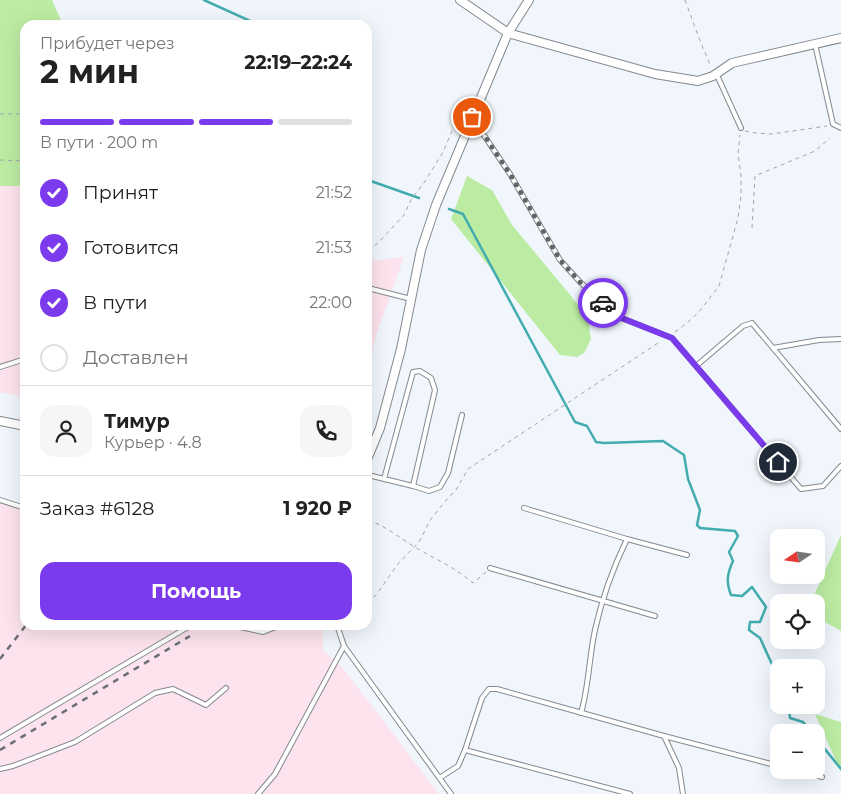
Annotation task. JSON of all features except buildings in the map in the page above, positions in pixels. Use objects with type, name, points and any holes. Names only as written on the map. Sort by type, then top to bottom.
[{"type":"street","points":[[460,0],[508,33],[663,75],[698,81],[716,74],[732,63],[841,38]]},
{"type":"street","points":[[372,447],[380,428],[401,349],[422,250],[436,205],[508,33],[529,0]]},
{"type":"street","points":[[0,421],[20,425]]},
{"type":"lane","points":[[815,44],[832,124],[841,128]]},
{"type":"lane","points":[[716,74],[741,128]]},
{"type":"lane","points":[[472,117],[510,174],[560,260],[580,282],[619,317],[668,336],[678,344],[801,489],[824,486],[841,466]]},
{"type":"lane","points":[[372,289],[411,300]]},
{"type":"lane","points":[[696,366],[744,326],[752,323],[841,429]]},
{"type":"lane","points":[[773,348],[819,340],[841,339]]},
{"type":"lane","points":[[0,367],[20,361]]},
{"type":"lane","points":[[384,479],[412,372],[420,371],[431,378],[435,390],[413,486]]},
{"type":"lane","points":[[372,476],[429,491],[440,487],[448,473],[462,415]]},
{"type":"lane","points":[[0,500],[20,506]]},
{"type":"lane","points":[[524,508],[687,555]]},
{"type":"lane","points":[[581,713],[586,699],[595,631],[602,602],[612,570],[627,539]]},
{"type":"lane","points":[[490,568],[602,602],[656,616]]},
{"type":"lane","points":[[0,738],[183,630]]},
{"type":"lane","points":[[254,630],[263,632],[268,630]]},
{"type":"lane","points":[[339,630],[344,646],[452,794]]},
{"type":"lane","points":[[258,794],[275,774],[344,646]]},
{"type":"lane","points":[[0,769],[13,766],[76,742],[155,693],[173,689],[206,705],[226,688]]},
{"type":"lane","points":[[440,777],[458,766],[482,698],[489,689],[497,689],[770,764]]},
{"type":"lane","points":[[664,736],[679,768],[683,794]]},
{"type":"lane","points":[[465,750],[630,794]]},
{"type":"path","points":[[685,0],[705,54],[716,74]]},
{"type":"path","points":[[372,247],[404,215],[412,198],[424,183],[443,152],[461,110],[473,93],[484,90]]},
{"type":"path","points":[[0,114],[20,114]]},
{"type":"path","points":[[372,599],[402,559],[415,547],[431,519],[456,490],[468,469],[688,323],[708,301],[719,286],[738,218],[741,196],[738,154],[741,128],[747,132],[772,134],[822,128],[832,124]]},
{"type":"path","points":[[752,228],[755,176],[815,151],[830,138]]},
{"type":"path","points":[[0,160],[20,161]]},
{"type":"path","points":[[372,522],[453,567],[473,584],[490,568]]},
{"type":"shaded area","points":[[20,176],[20,396],[0,392],[0,183]]},
{"type":"shaded area","points":[[404,257],[372,352],[372,261]]},
{"type":"shaded area","points":[[0,498],[20,504],[20,630],[322,630],[323,650],[343,668],[439,794],[0,794]]},
{"type":"green space","points":[[0,0],[52,0],[61,20],[20,20],[20,186],[0,186]]},
{"type":"green space","points":[[467,176],[492,190],[512,225],[588,319],[591,339],[584,353],[577,357],[560,355],[451,219]]},
{"type":"green space","points":[[841,535],[841,631],[825,622],[825,594],[815,594],[819,584],[825,584],[825,571]]},
{"type":"green space","points":[[815,714],[841,722],[841,772],[825,736],[825,724],[819,724]]},
{"type":"waterway","points":[[204,0],[248,20]]},
{"type":"waterway","points":[[372,181],[419,198]]},
{"type":"waterway","points":[[449,209],[463,214],[575,422],[587,426],[596,442],[663,441],[684,455],[688,479],[700,510],[697,525],[700,528],[735,531],[738,536],[729,552],[733,561],[729,570],[729,590],[731,595],[742,596],[752,587],[766,607],[760,622],[750,622],[749,630],[760,638],[770,660]]},
{"type":"waterway","points":[[790,714],[790,718],[805,724]]},
{"type":"waterway","points":[[825,749],[841,769]]},
{"type":"railway","points":[[0,659],[22,630]]},
{"type":"railway","points":[[0,750],[190,636]]},
{"type":"way so far","points":[[472,117],[510,174],[560,260],[603,303]]},
{"type":"route","points":[[603,303],[619,317],[672,338],[778,462]]}]
